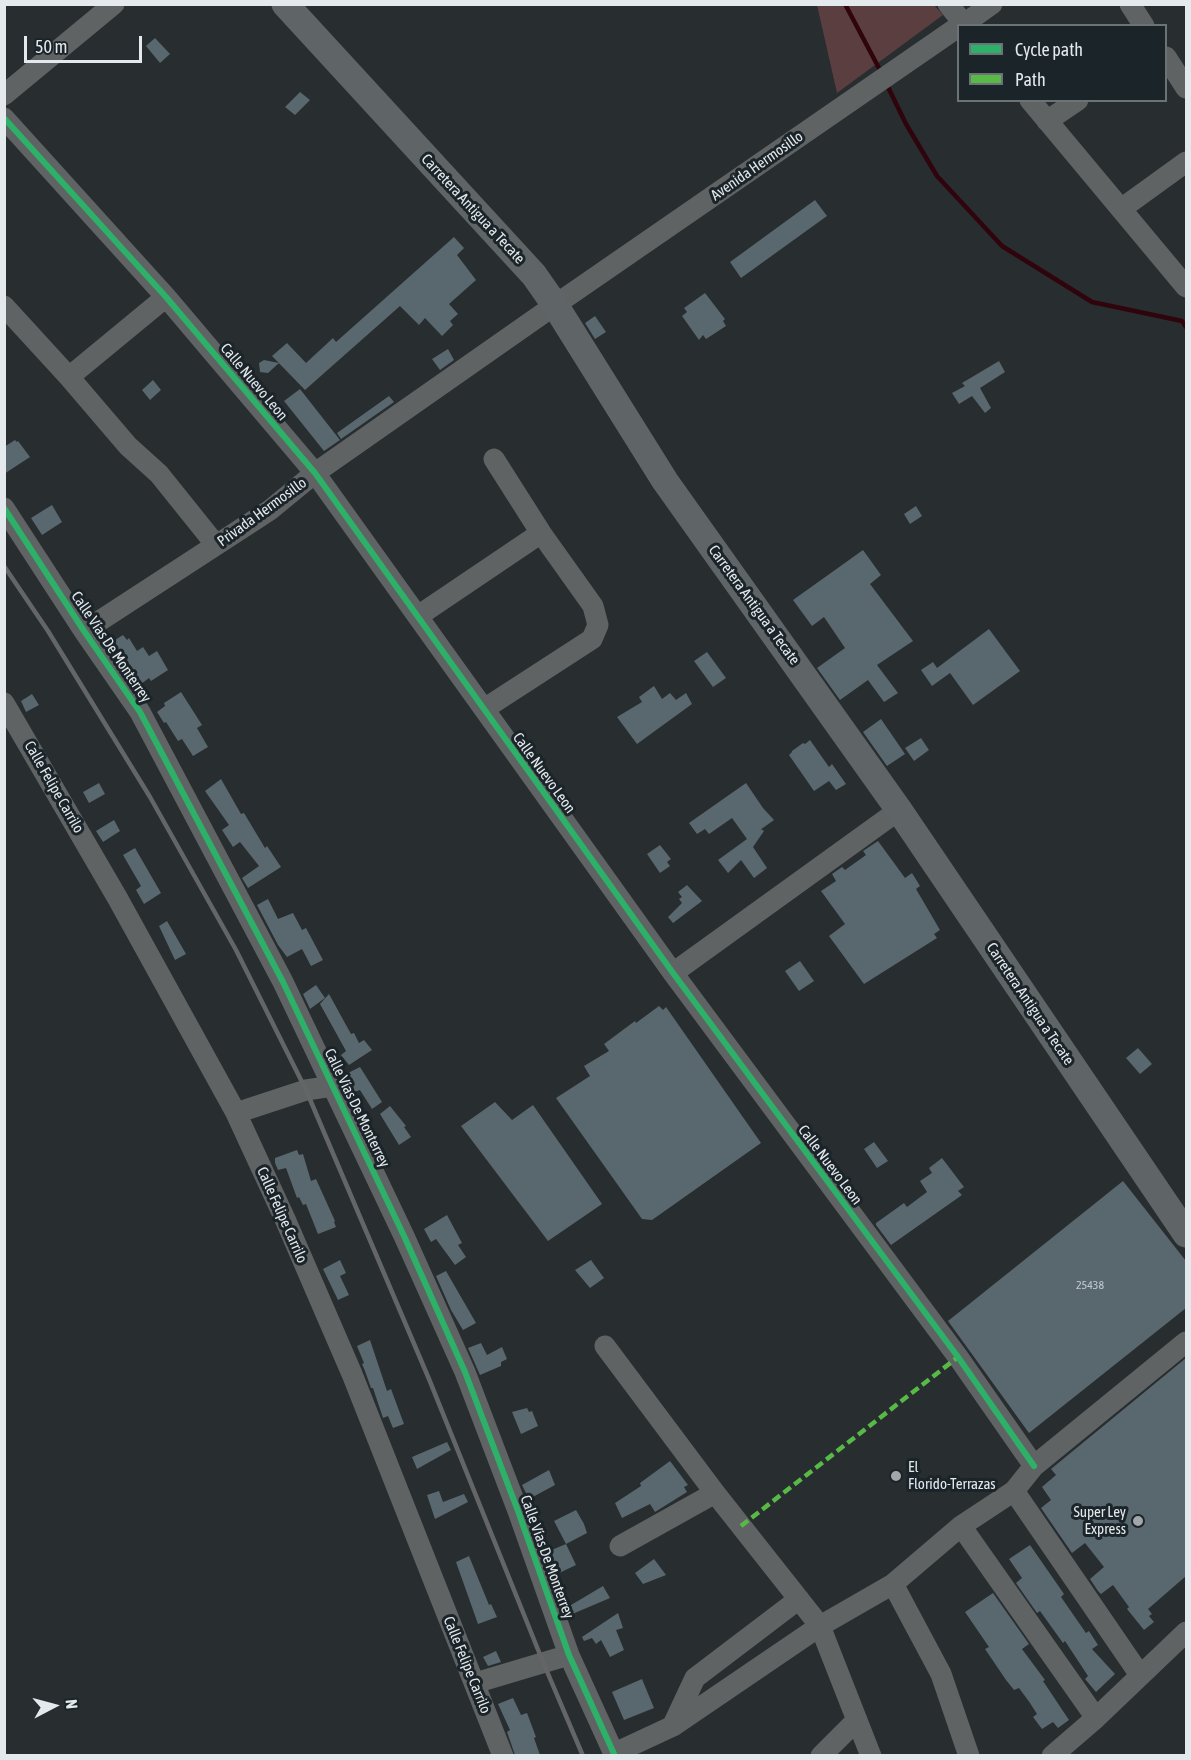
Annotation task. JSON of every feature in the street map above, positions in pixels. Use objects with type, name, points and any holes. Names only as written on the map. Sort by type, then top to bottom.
[{"type":"main road","name":"Carretera Antigua a Tecate","points":[[285,4],[534,275],[665,481],[899,810],[1186,1234]]},
{"type":"street","points":[[4,95],[114,4]]},
{"type":"street","points":[[948,4],[960,24]]},
{"type":"street","name":"Avenida Hermosillo","points":[[964,24],[992,4]]},
{"type":"street","points":[[1130,4],[1143,24]]},
{"type":"street","name":"Avenida Hermosillo","points":[[555,306],[957,29]]},
{"type":"street","points":[[1167,59],[1186,88]]},
{"type":"street","points":[[1032,102],[1186,287]]},
{"type":"street","points":[[1047,121],[1075,102]]},
{"type":"street","name":"Calle Nuevo Leon","points":[[4,118],[166,297],[315,473],[673,973],[958,1357],[1034,1466]]},
{"type":"street","points":[[1121,209],[1186,162]]},
{"type":"street","points":[[69,376],[166,297]]},
{"type":"street","points":[[4,306],[69,376],[128,446],[159,474],[216,545]]},
{"type":"street","name":"Privada Hermosillo","points":[[84,631],[270,510],[315,473],[555,306]]},
{"type":"street","points":[[484,709],[592,639],[598,625],[593,606],[494,459]]},
{"type":"street","name":"Calle Vías De Monterrey","points":[[4,508],[140,712],[283,982],[404,1236],[465,1372],[518,1511],[569,1655],[615,1754]]},
{"type":"street","points":[[418,616],[541,532]]},
{"type":"street","name":"Calle Felipe Carrilo","points":[[4,703],[106,879],[236,1113],[352,1374],[503,1755]]},
{"type":"street","points":[[673,973],[899,810]]},
{"type":"street","points":[[236,1113],[306,1090],[333,1086]]},
{"type":"street","points":[[615,1754],[673,1726],[819,1626],[893,1584],[961,1526],[1014,1491],[1034,1466],[1186,1342]]},
{"type":"street","points":[[605,1346],[715,1493],[819,1626],[870,1755]]},
{"type":"street","points":[[1014,1491],[1140,1676]]},
{"type":"street","points":[[620,1546],[715,1493]]},
{"type":"street","points":[[961,1526],[1096,1718]]},
{"type":"street","points":[[893,1584],[941,1674],[969,1755]]},
{"type":"street","points":[[673,1726],[696,1678],[799,1599]]},
{"type":"street","points":[[1052,1755],[1096,1718],[1186,1632]]},
{"type":"street","points":[[475,1683],[569,1655]]},
{"type":"street","points":[[820,1755],[857,1720]]},
{"type":"shaded area","points":[[817,5],[934,5],[943,15],[837,93]]},
{"type":"building","points":[[155,38],[170,54],[160,63],[146,46]]},
{"type":"building","points":[[300,92],[310,100],[295,115],[285,107]]},
{"type":"building","points":[[815,200],[827,216],[741,278],[730,262]]},
{"type":"building","points":[[454,237],[464,248],[457,255],[476,280],[449,304],[458,314],[450,321],[453,325],[442,336],[425,318],[419,325],[400,306],[305,390],[272,356],[287,343],[306,363],[333,338],[336,342]]},
{"type":"building","points":[[705,293],[725,319],[723,321],[726,326],[706,339],[703,335],[699,340],[682,316],[687,312],[684,308]]},
{"type":"building","points":[[595,316],[606,332],[595,339],[585,323]]},
{"type":"building","points":[[448,349],[454,360],[440,370],[432,359]]},
{"type":"building","points":[[264,360],[279,363],[268,373],[260,372],[259,363]]},
{"type":"building","points":[[999,361],[1005,372],[980,388],[991,408],[985,413],[972,396],[959,404],[952,393],[965,386],[962,383]]},
{"type":"building","points":[[153,380],[161,390],[150,400],[142,390]]},
{"type":"building","points":[[300,389],[340,440],[324,451],[284,401]]},
{"type":"building","points":[[389,396],[394,402],[341,439],[337,433]]},
{"type":"building","points":[[15,440],[30,457],[4,474],[4,447]]},
{"type":"building","points":[[52,505],[62,522],[42,535],[31,518]]},
{"type":"building","points":[[916,506],[922,516],[910,524],[904,514]]},
{"type":"building","points":[[863,550],[881,575],[870,584],[913,641],[877,665],[898,693],[884,702],[868,680],[840,700],[817,668],[845,648],[824,617],[812,626],[793,600]]},
{"type":"building","points":[[989,629],[1020,671],[973,705],[950,673],[932,686],[921,670],[933,662],[937,668]]},
{"type":"building","points":[[123,635],[127,640],[129,638],[137,651],[143,647],[149,656],[157,651],[168,670],[151,681],[149,678],[141,684],[137,679],[134,681],[119,659],[120,655],[112,642]]},
{"type":"building","points":[[707,652],[726,678],[713,687],[694,661]]},
{"type":"building","points":[[654,686],[662,699],[670,693],[676,700],[686,693],[692,704],[637,744],[617,717],[642,702],[639,697]]},
{"type":"building","points":[[181,692],[202,725],[197,728],[208,747],[193,756],[182,739],[178,741],[157,712],[165,706],[164,703]]},
{"type":"building","points":[[32,694],[39,705],[26,712],[21,701]]},
{"type":"building","points":[[881,719],[905,754],[887,766],[863,732]]},
{"type":"building","points":[[921,738],[929,750],[914,761],[905,748]]},
{"type":"building","points":[[810,740],[829,767],[832,764],[846,784],[836,790],[829,781],[814,791],[789,755]]},
{"type":"building","points":[[221,779],[241,814],[244,813],[265,848],[267,846],[281,867],[248,888],[242,878],[259,866],[240,842],[233,847],[222,830],[229,825],[205,791]]},
{"type":"building","points":[[99,783],[105,794],[89,803],[83,792]]},
{"type":"building","points":[[746,783],[774,820],[761,829],[764,831],[753,847],[767,868],[754,878],[741,860],[728,873],[718,860],[747,839],[732,818],[709,834],[705,829],[697,834],[689,823]]},
{"type":"building","points":[[114,820],[120,831],[103,842],[96,831]]},
{"type":"building","points":[[878,841],[905,878],[912,873],[920,886],[916,889],[940,930],[934,934],[937,938],[864,984],[829,936],[845,924],[821,891],[836,881],[832,874],[842,867],[845,870],[866,855],[863,851]]},
{"type":"building","points":[[660,845],[671,859],[667,862],[670,866],[660,873],[647,854]]},
{"type":"building","points":[[135,848],[161,893],[144,904],[136,890],[141,886],[123,855]]},
{"type":"building","points":[[687,885],[702,901],[673,923],[668,917],[682,903],[679,899],[682,897],[678,892]]},
{"type":"building","points":[[268,899],[278,919],[293,913],[302,930],[306,928],[323,960],[311,966],[302,949],[287,957],[257,905]]},
{"type":"building","points":[[167,921],[186,954],[175,960],[159,926]]},
{"type":"building","points":[[800,961],[814,981],[799,991],[785,971]]},
{"type":"building","points":[[316,985],[325,998],[310,1009],[303,994]]},
{"type":"building","points":[[329,994],[351,1034],[354,1033],[359,1043],[364,1040],[372,1050],[349,1065],[341,1055],[346,1051],[320,1004]]},
{"type":"building","points":[[659,1006],[663,1010],[666,1007],[761,1143],[652,1220],[642,1219],[556,1098],[590,1076],[584,1066],[609,1051],[604,1044]]},
{"type":"building","points":[[1138,1048],[1152,1064],[1140,1074],[1126,1058]]},
{"type":"building","points":[[360,1067],[382,1102],[372,1109],[360,1090],[351,1093],[342,1076]]},
{"type":"building","points":[[495,1102],[512,1120],[533,1105],[602,1204],[548,1241],[461,1126]]},
{"type":"building","points":[[390,1106],[406,1126],[404,1127],[411,1137],[399,1145],[380,1114]]},
{"type":"building","points":[[874,1142],[888,1161],[877,1168],[864,1149]]},
{"type":"building","points":[[297,1150],[299,1155],[303,1154],[311,1181],[316,1179],[335,1221],[336,1227],[318,1234],[306,1204],[303,1205],[299,1197],[297,1198],[286,1168],[278,1170],[275,1163],[275,1158]]},
{"type":"building","points":[[942,1158],[964,1187],[958,1191],[962,1195],[891,1245],[876,1223],[904,1203],[907,1207],[927,1192],[920,1181],[932,1173],[929,1168]]},
{"type":"building","points":[[1123,1181],[1186,1261],[1186,1308],[1029,1433],[948,1321]]},
{"type":"building","points":[[447,1215],[462,1243],[458,1245],[466,1257],[455,1265],[436,1239],[431,1242],[424,1229]]},
{"type":"building","points":[[340,1260],[346,1273],[340,1276],[349,1295],[338,1300],[323,1269]]},
{"type":"building","points":[[591,1260],[604,1278],[590,1288],[575,1270]]},
{"type":"building","points":[[446,1271],[476,1323],[463,1330],[436,1276]]},
{"type":"building","points":[[370,1340],[387,1391],[391,1389],[404,1424],[393,1428],[388,1416],[383,1418],[357,1346]]},
{"type":"building","points":[[481,1343],[487,1355],[502,1347],[507,1359],[501,1362],[501,1366],[480,1375],[468,1348]]},
{"type":"building","name":"Super Ley Express","points":[[1186,1358],[1186,1576],[1148,1609],[1152,1614],[1149,1616],[1154,1622],[1144,1630],[1127,1609],[1129,1607],[1113,1585],[1101,1594],[1098,1591],[1090,1579],[1104,1567],[1085,1543],[1072,1553],[1041,1508],[1051,1500],[1042,1487],[1056,1475],[1051,1469]]},
{"type":"building","points":[[527,1408],[529,1412],[532,1411],[538,1426],[521,1434],[512,1412]]},
{"type":"building","points":[[447,1442],[451,1450],[417,1469],[412,1457]]},
{"type":"building","points":[[670,1461],[688,1485],[684,1487],[687,1492],[655,1512],[650,1504],[622,1518],[615,1503],[641,1486],[640,1483]]},
{"type":"building","points":[[549,1470],[555,1485],[529,1499],[522,1485]]},
{"type":"building","points":[[439,1491],[443,1502],[464,1494],[468,1502],[435,1519],[427,1495]]},
{"type":"building","points":[[576,1510],[587,1533],[566,1544],[554,1521]]},
{"type":"building","points":[[566,1544],[576,1565],[557,1574],[547,1552]]},
{"type":"building","points":[[1030,1545],[1064,1594],[1061,1597],[1086,1633],[1089,1631],[1098,1645],[1092,1649],[1115,1674],[1096,1692],[1085,1679],[1088,1676],[1065,1641],[1063,1643],[1040,1611],[1037,1613],[1016,1583],[1022,1578],[1009,1559]]},
{"type":"building","points":[[469,1556],[489,1605],[491,1604],[497,1617],[478,1624],[456,1562]]},
{"type":"building","points":[[654,1559],[666,1575],[643,1584],[635,1573]]},
{"type":"building","points":[[603,1586],[610,1598],[570,1615],[566,1608]]},
{"type":"building","points":[[993,1593],[1029,1644],[1022,1649],[1045,1680],[1043,1681],[1069,1720],[1058,1728],[1053,1722],[1042,1729],[1033,1717],[1037,1714],[1030,1703],[1019,1688],[1014,1690],[1006,1680],[985,1649],[989,1647],[965,1612]]},
{"type":"building","points":[[618,1613],[623,1628],[616,1630],[624,1650],[610,1657],[601,1640],[596,1644],[592,1638],[584,1641],[582,1637]]},
{"type":"building","points":[[496,1651],[501,1662],[488,1666],[483,1657]]},
{"type":"building","points":[[642,1679],[654,1708],[624,1720],[612,1692]]},
{"type":"building","points":[[513,1698],[521,1715],[527,1713],[540,1755],[515,1755],[507,1732],[510,1730],[498,1704]]},
{"type":"waterway","points":[[845,4],[881,72]]},
{"type":"waterway","points":[[887,85],[906,124],[937,176],[1002,246],[1092,302],[1182,321],[1186,327]]},
{"type":"railway","points":[[4,566],[48,631],[150,797],[236,950],[306,1090],[429,1379],[583,1756]]},
{"type":"marked path","points":[[741,1526],[958,1357]]},
{"type":"cycle path","points":[[4,118],[166,297],[315,473],[673,973],[958,1357],[1034,1466]]},
{"type":"cycle path","points":[[4,508],[140,712],[283,982],[404,1236],[465,1372],[518,1511],[569,1655],[615,1756]]},
{"type":"place","name":"El Florido-Terrazas","points":[[896,1476]]},
{"type":"place","name":"Super Ley Express","points":[[1138,1521]]}]
